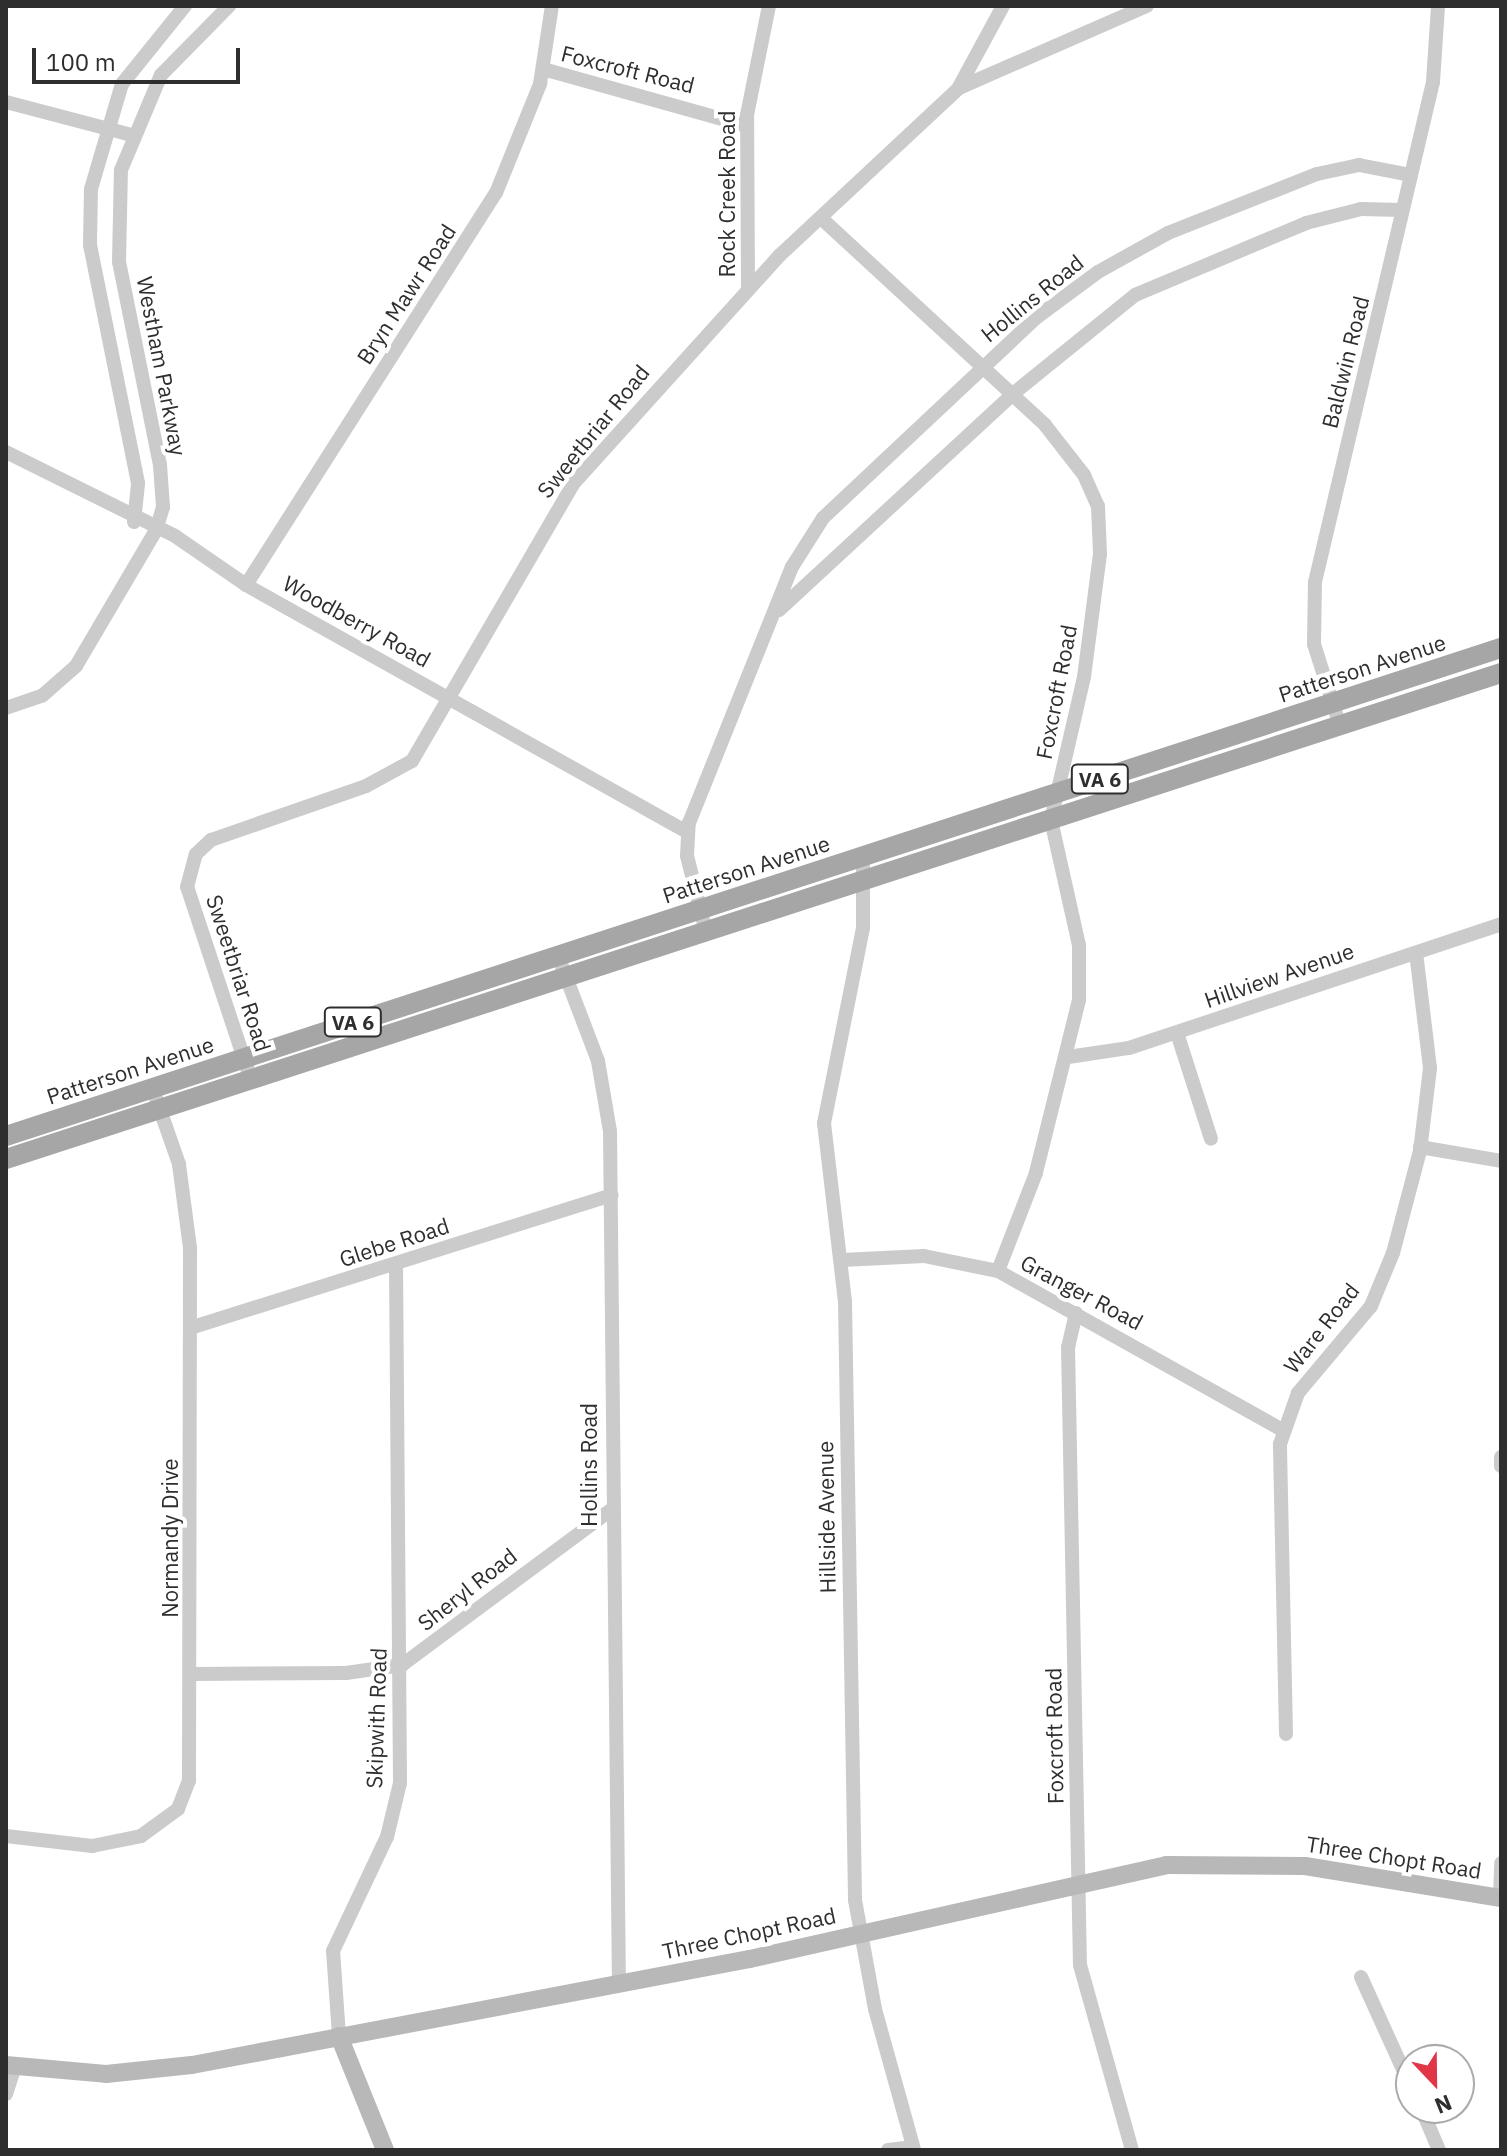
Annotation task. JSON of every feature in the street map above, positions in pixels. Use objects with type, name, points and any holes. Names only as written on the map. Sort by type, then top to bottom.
[{"type":"main road","name":"Patterson Avenue","points":[[6,1136],[1501,648]]},
{"type":"main road","name":"VA 6","points":[[6,1159],[1501,673]]},
{"type":"main road","name":"Three Chopt Road","points":[[10,2066],[141,2072],[619,1984],[859,1935],[1078,1880],[1166,1865],[1260,1863],[1500,1898]]},
{"type":"main road","name":"Skipwith Road","points":[[339,2036],[385,2150]]},
{"type":"street","name":"Westham Parkway","points":[[134,522],[138,483],[90,245],[91,189],[104,127],[122,84],[185,6]]},
{"type":"street","name":"Westham Parkway","points":[[6,708],[43,695],[76,666],[156,530],[163,507],[160,465],[117,228],[132,135],[161,75],[229,6]]},
{"type":"street","name":"Bryn Mawr Road","points":[[246,585],[496,193],[543,69],[552,6]]},
{"type":"street","name":"Rock Creek Road","points":[[748,289],[747,126],[769,6]]},
{"type":"street","points":[[959,88],[1003,6]]},
{"type":"street","name":"Sweetbriar Road","points":[[251,1080],[187,887],[191,862],[211,840],[392,774],[431,738],[573,484],[748,289],[959,88],[1147,6]]},
{"type":"street","name":"Baldwin Road","points":[[1340,726],[1314,644],[1315,582],[1433,82],[1438,6]]},
{"type":"street","name":"Foxcroft Road","points":[[543,69],[747,126]]},
{"type":"street","points":[[6,102],[132,135]]},
{"type":"street","name":"Hollins Road","points":[[687,832],[809,535],[984,367],[1061,298],[1168,233],[1317,174],[1370,165],[1411,175]]},
{"type":"street","name":"Hollins Road","points":[[779,610],[1014,393],[1112,310],[1167,278],[1337,213],[1402,210]]},
{"type":"street","name":"Foxcroft Road","points":[[821,218],[1014,393],[1065,448],[1098,506],[1095,601],[1051,820],[1079,945],[1079,1000],[1068,1057],[1036,1173],[998,1271]]},
{"type":"street","name":"Woodberry Road","points":[[6,452],[134,522],[156,530],[246,585],[687,832]]},
{"type":"street","points":[[687,832],[699,909],[706,932]]},
{"type":"street","name":"Hillside Avenue","points":[[863,856],[863,928],[826,1092],[826,1157],[842,1260],[859,1935],[913,2148]]},
{"type":"street","name":"Hillview Avenue","points":[[1068,1057],[1177,1033],[1501,924]]},
{"type":"street","name":"Ware Road","points":[[1286,1734],[1283,1430],[1298,1393],[1360,1322],[1383,1281],[1420,1147],[1430,1037],[1416,953]]},
{"type":"street","name":"Hollins Road","points":[[558,956],[608,1103],[619,1984]]},
{"type":"street","points":[[1177,1033],[1211,1139]]},
{"type":"street","name":"Normandy Drive","points":[[6,1836],[92,1846],[141,1836],[168,1820],[189,1781],[193,1674],[186,1199],[152,1087]]},
{"type":"street","points":[[1420,1147],[1501,1161]]},
{"type":"street","name":"Glebe Road","points":[[190,1328],[611,1195]]},
{"type":"street","name":"Granger Road","points":[[842,1260],[924,1256],[998,1271],[1283,1430]]},
{"type":"street","name":"Skipwith Road","points":[[339,2036],[333,1951],[395,1811],[402,1665],[396,1265]]},
{"type":"street","name":"Foxcroft Road","points":[[1076,1313],[1068,1347],[1078,1880],[1085,2001],[1132,2150]]},
{"type":"street","points":[[1501,1457],[1501,1466]]},
{"type":"street","name":"Sheryl Road","points":[[193,1674],[346,1673],[402,1665],[612,1509]]},
{"type":"street","points":[[1500,1898],[1501,1863]]},
{"type":"street","points":[[1361,1977],[1395,2052]]},
{"type":"street","points":[[6,2094],[10,2066]]},
{"type":"street","points":[[1428,2124],[1439,2150]]},
{"type":"street","points":[[888,2150],[913,2148]]}]
